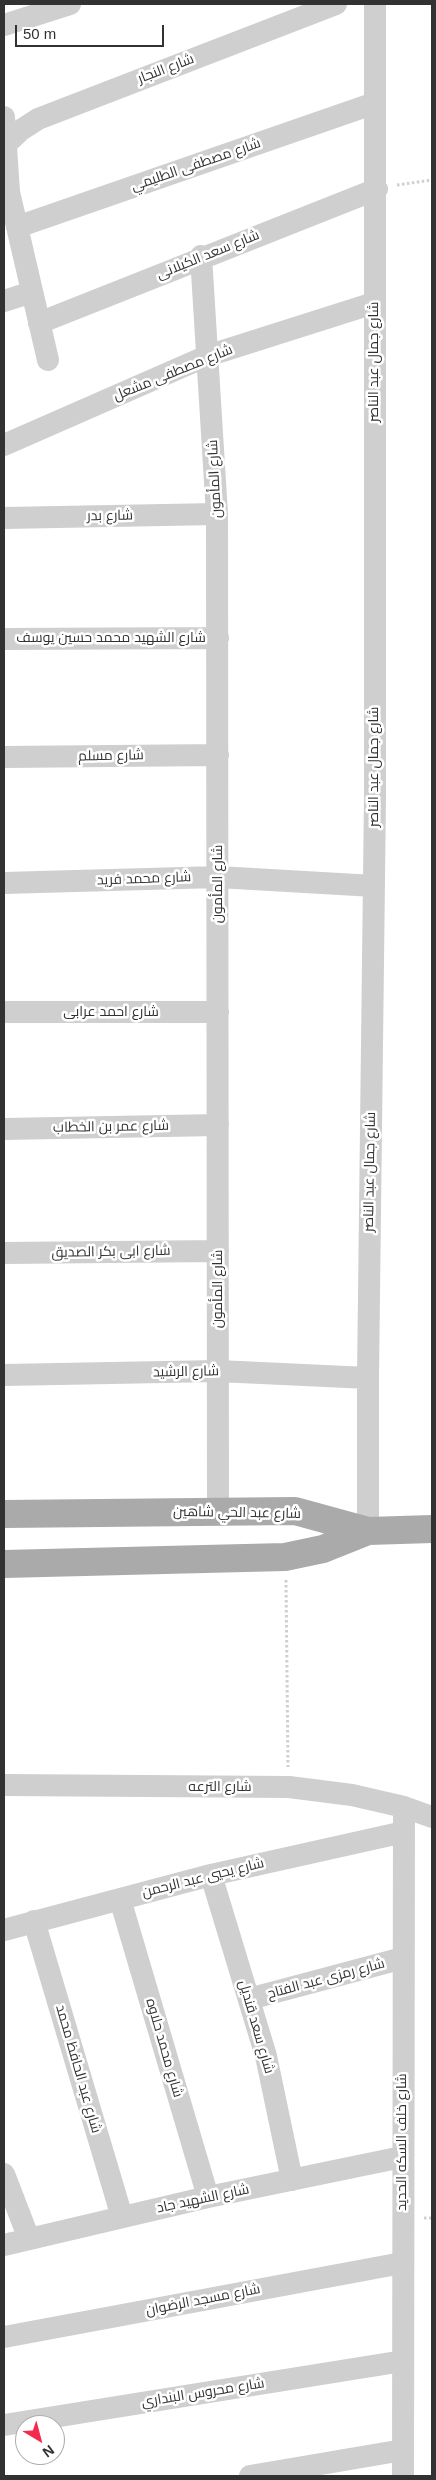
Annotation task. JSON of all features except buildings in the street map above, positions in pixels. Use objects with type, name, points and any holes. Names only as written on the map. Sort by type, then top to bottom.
[{"type":"main road","name":"شارع عبد الحي شاهين","points":[[4,1514],[296,1511],[368,1531]]},
{"type":"main road","points":[[4,1564],[285,1557],[323,1550],[368,1531],[432,1529]]},
{"type":"street","points":[[4,25],[70,4]]},
{"type":"street","name":"شارع النجار","points":[[5,146],[20,130],[38,118],[336,4]]},
{"type":"street","name":"شارع جمال عبد الناصر","points":[[368,1531],[374,886],[374,302],[377,189],[375,4]]},
{"type":"street","name":"شارع مصطفى الطليمي","points":[[11,215],[375,103]]},
{"type":"street","points":[[4,117],[11,215],[48,360]]},
{"type":"street","name":"شارع سعد الكيلانى","points":[[39,323],[201,256],[377,189]]},
{"type":"street","name":"شارع المأمون","points":[[201,256],[217,514],[218,1512]]},
{"type":"street","points":[[4,302],[32,292]]},
{"type":"street","name":"شارع مصطفى مشعل","points":[[4,445],[207,356],[374,302]]},
{"type":"street","name":"شارع بدر","points":[[4,518],[217,514]]},
{"type":"street","name":"شارع الشهيد محمد حسين يوسف","points":[[4,639],[218,638]]},
{"type":"street","name":"شارع مسلم","points":[[4,757],[218,755]]},
{"type":"street","name":"شارع محمد فريد","points":[[4,883],[218,877],[374,886]]},
{"type":"street","name":"شارع احمد عرابى","points":[[4,1012],[218,1012]]},
{"type":"street","name":"شارع عمر بن الخطاب","points":[[4,1129],[218,1125]]},
{"type":"street","name":"شارع ابى بكر الصديق","points":[[4,1253],[218,1251]]},
{"type":"street","name":"شارع الرشيد","points":[[4,1375],[218,1371],[368,1378]]},
{"type":"street","name":"شارع الترعه","points":[[4,1785],[289,1787],[352,1794],[404,1807],[432,1817]]},
{"type":"street","name":"شارع خلف السكه الحديد","points":[[403,2476],[404,1807]]},
{"type":"street","name":"شارع يحيي عبد الرحمن","points":[[4,1930],[211,1875],[404,1832]]},
{"type":"street","name":"شارع سعد قنديل","points":[[211,1875],[266,2056],[292,2180]]},
{"type":"street","name":"شارع محمد حلاوه","points":[[120,1899],[208,2198]]},
{"type":"street","name":"شارع عبد الحافظ محمد","points":[[34,1921],[122,2217]]},
{"type":"street","name":"شارع رمزى عبد الفتاح","points":[[249,1999],[403,1958]]},
{"type":"street","name":"شارع الشهيد جاد","points":[[4,2245],[122,2217],[402,2157]]},
{"type":"street","points":[[4,2174],[28,2239]]},
{"type":"street","name":"شارع مسجد الرضوان","points":[[4,2337],[402,2263]]},
{"type":"street","name":"شارع محروس البنداري","points":[[4,2425],[403,2361]]},
{"type":"street","points":[[250,2476],[403,2450]]},
{"type":"path","points":[[377,189],[432,180]]},
{"type":"path","points":[[285,1557],[289,1787]]}]
